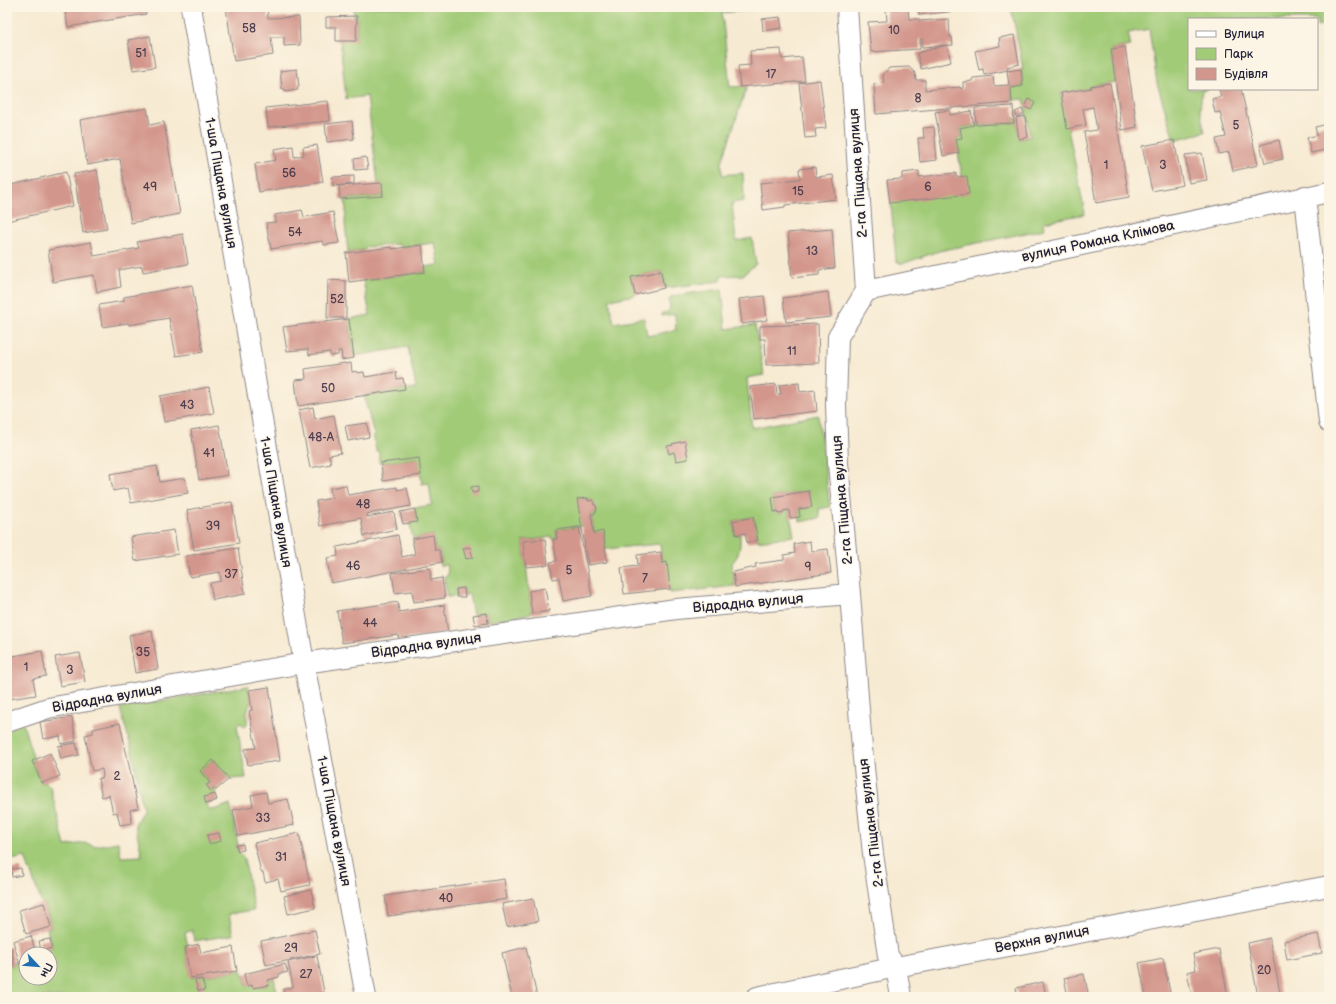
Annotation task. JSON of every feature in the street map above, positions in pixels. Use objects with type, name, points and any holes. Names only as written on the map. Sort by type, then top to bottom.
[{"type":"street","name":"1-ша Піщана вулиця","points":[[191,7],[304,663],[366,997]]},
{"type":"street","name":"2-га Піщана вулиця","points":[[847,7],[866,292],[838,337],[836,405],[838,463],[862,748],[873,854],[888,956],[896,967],[901,997]]},
{"type":"street","name":"вулиця Романа Клімова","points":[[866,292],[1329,192]]},
{"type":"street","points":[[1305,196],[1329,422]]},
{"type":"street","name":"Відрадна вулиця","points":[[7,722],[48,708],[304,663],[676,609],[850,594]]},
{"type":"street","name":"Верхня вулиця","points":[[757,997],[896,967],[1329,886]]},
{"type":"green space","points":[[354,7],[779,7],[722,13],[730,87],[747,86],[722,162],[722,175],[743,173],[744,201],[732,203],[736,241],[752,238],[756,264],[743,275],[721,276],[721,281],[665,288],[661,271],[631,277],[635,295],[609,300],[614,323],[644,318],[647,336],[676,330],[675,314],[662,316],[662,313],[667,312],[670,309],[669,300],[672,296],[722,289],[726,329],[755,325],[764,375],[747,378],[752,428],[818,415],[830,507],[819,509],[820,518],[800,522],[799,509],[811,507],[809,491],[772,497],[774,512],[777,511],[778,514],[789,510],[794,536],[758,541],[753,517],[733,521],[736,535],[740,534],[740,546],[737,556],[732,563],[735,586],[670,593],[662,563],[660,544],[605,549],[603,532],[594,533],[591,514],[595,514],[595,511],[597,511],[593,500],[588,501],[588,498],[578,499],[582,526],[556,530],[557,539],[553,539],[552,537],[523,541],[532,613],[488,622],[486,613],[473,615],[469,594],[465,595],[464,588],[456,589],[457,596],[447,597],[444,577],[448,576],[447,565],[440,566],[439,563],[442,562],[439,550],[435,550],[433,535],[413,539],[410,525],[410,523],[417,521],[414,508],[432,505],[429,483],[422,484],[418,458],[379,462],[379,451],[376,451],[373,431],[364,396],[416,388],[408,347],[354,356],[349,319],[370,315],[363,280],[425,272],[425,267],[439,265],[435,243],[400,247],[398,244],[366,247],[364,250],[348,252],[345,223],[345,199],[383,196],[378,184],[367,96],[346,99],[340,41],[356,40],[357,17],[354,17]],"holes":[[[684,442],[674,452],[669,454],[668,446],[673,445],[673,443]]]},
{"type":"green space","points":[[1011,7],[1329,7],[1329,24],[1318,26],[1318,18],[1188,18],[1188,90],[1206,90],[1202,91],[1200,110],[1205,132],[1174,140],[1157,83],[1149,29],[1128,33],[1131,46],[1111,49],[1116,80],[1115,82],[1061,93],[1085,214],[1044,222],[1045,229],[939,251],[902,264],[896,261],[891,203],[962,177],[956,139],[962,138],[960,128],[974,125],[1014,123],[1013,118],[1016,118],[1019,139],[1030,137],[1024,99],[1012,100],[1011,88],[1023,86],[1021,69],[1023,69]]},
{"type":"green space","points":[[248,686],[251,701],[247,712],[247,725],[245,727],[240,723],[237,726],[246,778],[229,779],[213,760],[200,771],[210,783],[207,785],[211,791],[214,788],[216,790],[215,794],[217,800],[206,804],[209,810],[217,809],[230,804],[238,845],[236,845],[238,851],[244,858],[254,910],[229,914],[233,935],[194,941],[192,930],[185,933],[188,946],[185,947],[191,978],[242,970],[247,986],[252,985],[253,988],[268,985],[268,980],[274,978],[278,997],[7,997],[7,966],[14,965],[14,962],[18,961],[18,986],[58,986],[58,946],[51,946],[47,929],[51,927],[45,904],[42,904],[25,857],[7,861],[7,726],[22,721],[34,760],[32,761],[42,783],[45,782],[50,786],[65,846],[85,843],[95,846],[118,842],[121,857],[142,856],[135,824],[143,810],[131,747],[120,708]]},
{"type":"building","points":[[64,7],[145,7],[146,14],[68,27]]},
{"type":"building","points":[[226,7],[267,7],[268,18],[299,17],[300,45],[284,46],[284,37],[271,37],[273,55],[234,61]]},
{"type":"building","points":[[918,7],[958,7],[959,11],[919,15]]},
{"type":"building","points":[[908,8],[909,19],[919,19],[919,21],[949,19],[950,37],[952,37],[953,45],[922,47],[922,39],[920,39],[920,49],[871,52],[868,22],[887,21],[886,10]]},
{"type":"building","points":[[357,16],[356,41],[336,41],[336,27],[326,27],[326,17]]},
{"type":"building","points":[[780,17],[782,28],[763,31],[762,19]]},
{"type":"building","points":[[1014,35],[1019,64],[1007,67],[1008,70],[984,75],[983,69],[979,70],[975,51],[1000,46],[999,38]]},
{"type":"building","points":[[150,36],[155,67],[133,70],[128,40]]},
{"type":"building","points":[[947,45],[951,62],[921,69],[917,53]]},
{"type":"building","points":[[1125,47],[1137,127],[1122,130],[1111,49]]},
{"type":"building","points":[[781,49],[782,59],[802,57],[805,81],[740,87],[738,66],[751,65],[750,51]]},
{"type":"building","points":[[909,67],[915,73],[916,80],[925,80],[925,90],[960,87],[961,89],[963,88],[963,82],[972,81],[973,78],[993,76],[994,86],[1009,85],[1007,71],[1021,69],[1023,86],[1011,88],[1012,103],[876,114],[874,84],[884,83],[883,75],[889,68]]},
{"type":"building","points":[[297,69],[298,90],[285,92],[285,89],[282,89],[280,71]]},
{"type":"building","points":[[820,80],[826,128],[815,129],[816,137],[805,138],[799,83]]},
{"type":"building","points":[[1110,83],[1129,197],[1096,203],[1084,132],[1097,130],[1093,107],[1083,109],[1086,125],[1067,129],[1061,93]]},
{"type":"building","points":[[1219,90],[1241,90],[1258,165],[1233,171],[1229,152],[1219,154],[1216,139],[1226,137],[1220,112],[1215,113],[1212,99],[1221,97]]},
{"type":"building","points":[[1029,99],[1035,103],[1031,110],[1025,107]]},
{"type":"building","points":[[328,101],[330,121],[268,127],[266,108]]},
{"type":"building","points":[[1013,106],[1014,123],[976,125],[975,108]]},
{"type":"building","points":[[147,108],[150,125],[164,122],[180,214],[131,223],[120,159],[87,165],[80,120]]},
{"type":"building","points":[[1022,109],[1024,114],[1017,117],[1015,112]]},
{"type":"building","points":[[950,110],[950,115],[971,111],[974,125],[960,128],[962,138],[956,139],[959,153],[943,156],[935,112]]},
{"type":"building","points":[[1025,116],[1028,137],[1019,139],[1016,118]]},
{"type":"building","points":[[352,121],[354,139],[327,142],[325,124]]},
{"type":"building","points":[[1328,124],[1329,149],[1311,153],[1307,138],[1317,135],[1315,127]]},
{"type":"building","points":[[934,127],[937,160],[920,162],[918,138],[924,138],[923,128]]},
{"type":"building","points":[[1174,140],[1183,185],[1152,191],[1142,146]]},
{"type":"building","points":[[1279,140],[1283,159],[1265,163],[1260,145]]},
{"type":"building","points":[[317,145],[323,182],[259,192],[255,164],[276,160],[274,149],[293,146],[294,157],[304,155],[303,147]]},
{"type":"building","points":[[1202,153],[1207,180],[1189,183],[1185,155]]},
{"type":"building","points":[[366,157],[368,169],[355,170],[354,159]]},
{"type":"building","points":[[815,167],[816,177],[833,175],[836,199],[785,205],[785,207],[763,210],[760,183],[800,179],[799,169]]},
{"type":"building","points":[[97,170],[107,229],[83,233],[74,174]]},
{"type":"building","points":[[919,171],[919,177],[956,173],[956,177],[967,176],[969,194],[890,203],[887,180],[902,179],[902,173]]},
{"type":"building","points":[[66,172],[73,206],[7,221],[7,186]]},
{"type":"building","points":[[354,176],[354,184],[333,186],[332,177]]},
{"type":"building","points":[[382,183],[383,196],[340,199],[339,186]]},
{"type":"building","points":[[302,210],[304,217],[333,212],[339,243],[324,245],[322,241],[271,249],[266,223],[276,222],[275,215]]},
{"type":"building","points":[[832,229],[835,268],[819,270],[819,275],[792,278],[788,233]]},
{"type":"building","points":[[183,234],[188,264],[143,272],[142,266],[119,270],[121,287],[97,292],[94,275],[53,282],[48,250],[91,242],[94,256],[139,248],[137,242]]},
{"type":"building","points":[[422,245],[425,272],[349,282],[346,253],[391,247],[392,249]]},
{"type":"building","points":[[661,271],[664,288],[635,295],[631,277]]},
{"type":"building","points":[[328,280],[346,281],[346,318],[327,318]]},
{"type":"building","points":[[192,285],[203,352],[176,356],[169,318],[129,325],[128,323],[102,327],[99,305],[124,301],[124,297]]},
{"type":"building","points":[[828,292],[831,317],[786,322],[783,298]]},
{"type":"building","points":[[764,296],[767,320],[742,324],[739,299]]},
{"type":"building","points":[[349,319],[354,358],[342,360],[341,351],[338,351],[338,355],[330,356],[330,352],[309,355],[308,349],[287,351],[283,327]]},
{"type":"building","points":[[818,324],[819,363],[766,365],[765,339],[760,339],[760,326]]},
{"type":"building","points":[[351,363],[352,372],[364,372],[365,377],[396,372],[397,379],[403,378],[405,389],[298,406],[295,380],[306,379],[305,369]]},
{"type":"building","points":[[799,383],[800,392],[815,390],[817,411],[754,419],[750,387],[776,384],[777,394],[781,394],[779,385]]},
{"type":"building","points":[[209,387],[214,413],[164,422],[160,396]]},
{"type":"building","points":[[313,407],[315,419],[334,415],[341,453],[329,455],[331,464],[310,468],[299,410]]},
{"type":"building","points":[[367,423],[369,437],[348,441],[345,426]]},
{"type":"building","points":[[219,425],[228,475],[199,480],[191,430]]},
{"type":"building","points":[[685,441],[688,459],[676,461],[674,452],[669,454],[667,446]]},
{"type":"building","points":[[419,458],[421,475],[383,481],[381,463]]},
{"type":"building","points":[[157,466],[160,482],[185,478],[188,493],[131,503],[128,488],[113,491],[110,474]]},
{"type":"building","points":[[346,485],[348,495],[397,487],[397,490],[407,488],[411,506],[367,514],[367,517],[394,512],[397,529],[364,536],[361,518],[320,526],[316,501],[332,498],[330,488]]},
{"type":"building","points":[[478,486],[478,492],[472,493],[471,487]]},
{"type":"building","points":[[809,491],[812,507],[799,509],[800,517],[790,518],[789,510],[778,514],[777,511],[774,512],[772,497]]},
{"type":"building","points":[[588,498],[588,501],[593,500],[594,505],[596,505],[597,511],[595,511],[595,514],[591,514],[594,533],[603,531],[607,562],[588,565],[577,499]]},
{"type":"building","points":[[232,502],[239,543],[194,550],[187,510]]},
{"type":"building","points":[[415,509],[417,522],[403,524],[400,512]]},
{"type":"building","points":[[753,517],[758,540],[747,543],[745,533],[736,535],[733,521]]},
{"type":"building","points":[[579,527],[592,596],[563,601],[559,578],[553,579],[550,562],[557,561],[553,539],[557,539],[556,530]]},
{"type":"building","points":[[174,530],[178,554],[135,561],[131,537]]},
{"type":"building","points":[[398,535],[402,557],[415,554],[412,539],[433,535],[435,550],[439,550],[442,562],[331,583],[327,558],[338,556],[337,547]]},
{"type":"building","points":[[545,539],[548,565],[526,567],[523,541]]},
{"type":"building","points":[[810,541],[811,551],[828,549],[831,573],[735,587],[733,572],[756,567],[755,564],[784,560],[784,555],[795,553],[794,544]]},
{"type":"building","points":[[470,547],[473,558],[466,559],[463,548]]},
{"type":"building","points":[[238,548],[245,594],[213,600],[210,583],[221,581],[220,572],[190,577],[186,556]]},
{"type":"building","points":[[661,552],[662,563],[667,562],[670,589],[624,594],[621,568],[638,566],[637,555]]},
{"type":"building","points":[[430,568],[431,580],[442,578],[445,598],[414,602],[412,591],[395,593],[392,573]]},
{"type":"building","points":[[464,588],[465,597],[457,597],[456,589]]},
{"type":"building","points":[[545,588],[549,611],[532,614],[529,591]]},
{"type":"building","points":[[398,602],[399,612],[444,605],[448,633],[399,640],[398,635],[342,643],[337,611]]},
{"type":"building","points":[[487,613],[488,623],[475,625],[473,615]]},
{"type":"building","points":[[152,631],[158,669],[135,673],[129,635]]},
{"type":"building","points":[[42,651],[46,676],[33,679],[36,695],[9,699],[7,686],[7,657]]},
{"type":"building","points":[[80,653],[85,682],[60,686],[55,657]]},
{"type":"building","points":[[269,687],[280,761],[248,765],[245,749],[256,748],[249,711],[252,710],[249,690]]},
{"type":"building","points":[[72,717],[76,741],[61,744],[60,736],[43,739],[40,722]]},
{"type":"building","points":[[120,723],[138,808],[130,810],[132,823],[120,825],[117,812],[113,813],[109,795],[102,797],[98,779],[103,777],[102,769],[92,771],[85,735],[93,733],[93,729]]},
{"type":"building","points":[[76,743],[79,755],[61,759],[58,746]]},
{"type":"building","points":[[50,753],[60,776],[42,783],[32,761]]},
{"type":"building","points":[[213,760],[229,779],[216,790],[214,788],[211,791],[206,785],[210,783],[200,771]]},
{"type":"building","points":[[266,792],[268,803],[288,799],[294,825],[238,836],[233,810],[253,806],[251,795]]},
{"type":"building","points":[[215,794],[217,800],[206,804],[204,797]]},
{"type":"building","points":[[219,833],[221,841],[209,844],[207,835]]},
{"type":"building","points":[[299,833],[310,885],[281,891],[278,879],[265,882],[254,843]]},
{"type":"building","points":[[243,844],[244,850],[238,851],[236,845]]},
{"type":"building","points":[[21,868],[22,875],[12,877],[11,869]]},
{"type":"building","points":[[504,879],[507,899],[388,916],[385,896]]},
{"type":"building","points":[[311,890],[315,908],[288,914],[284,896]]},
{"type":"building","points":[[533,898],[538,921],[507,927],[502,904]]},
{"type":"building","points":[[44,903],[51,927],[26,934],[19,910]]},
{"type":"building","points":[[315,930],[320,954],[266,965],[261,941]]},
{"type":"building","points":[[1318,934],[1322,953],[1287,960],[1284,941]]},
{"type":"building","points":[[31,936],[34,946],[18,946],[18,958],[13,941]]},
{"type":"building","points":[[1270,938],[1281,997],[1258,997],[1248,943]]},
{"type":"building","points":[[50,939],[52,946],[40,946],[39,941]]},
{"type":"building","points":[[199,944],[201,953],[233,947],[237,971],[190,978],[185,947]]},
{"type":"building","points":[[11,947],[14,965],[7,966],[7,948]]},
{"type":"building","points":[[526,947],[537,997],[512,997],[502,953]]},
{"type":"building","points":[[1219,949],[1228,997],[1192,997],[1187,972],[1196,970],[1193,954]]},
{"type":"building","points":[[317,956],[325,997],[285,997],[283,989],[293,987],[288,962]]},
{"type":"building","points":[[1163,958],[1171,997],[1146,997],[1139,963]]},
{"type":"building","points":[[285,964],[288,972],[279,974],[279,977],[268,980],[269,985],[253,988],[252,985],[247,986],[244,974]]},
{"type":"building","points":[[1084,974],[1089,997],[1068,997],[1064,978]]},
{"type":"building","points":[[202,979],[205,990],[198,991],[195,980]]},
{"type":"building","points":[[1043,982],[1046,997],[1018,997],[1016,988]]}]
